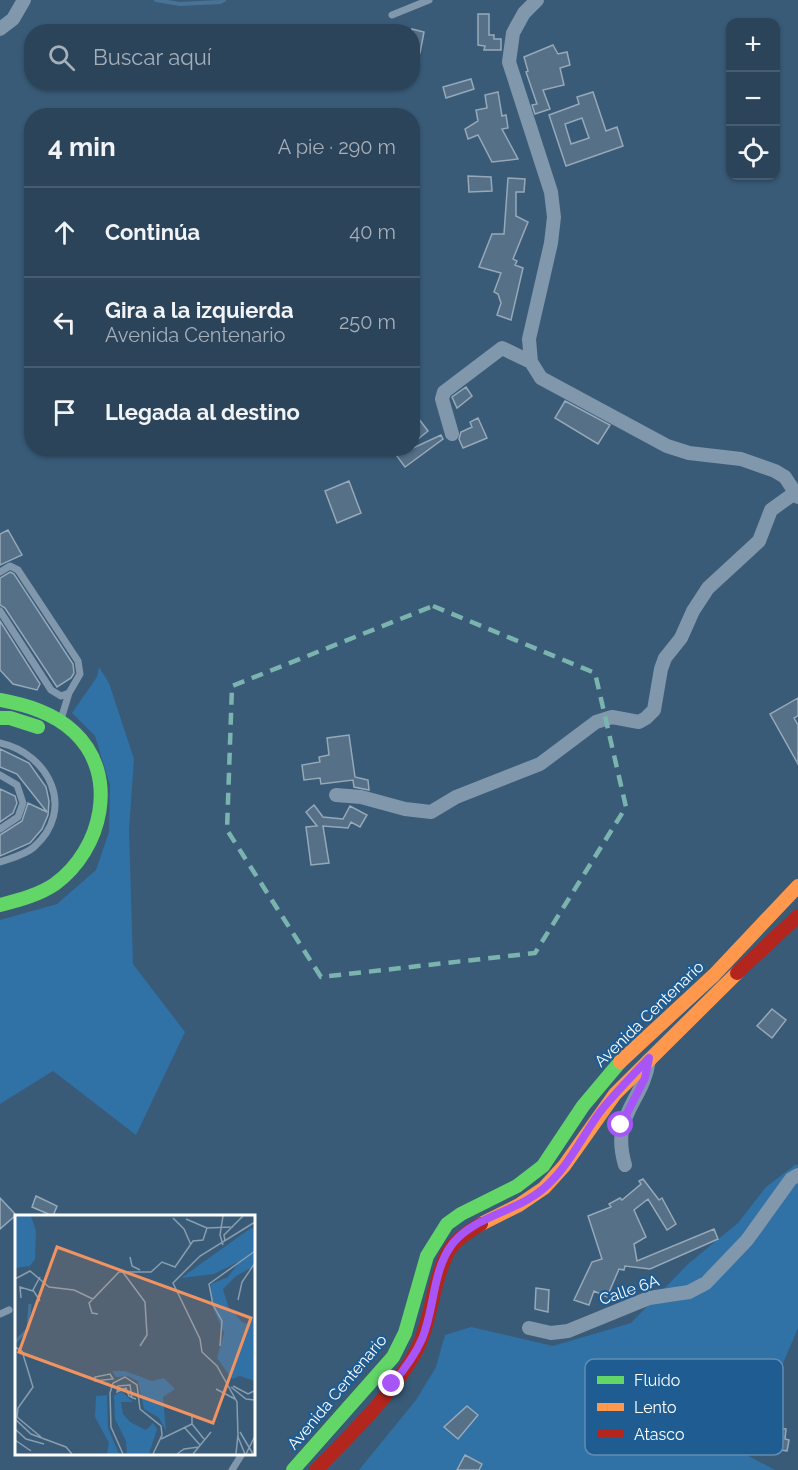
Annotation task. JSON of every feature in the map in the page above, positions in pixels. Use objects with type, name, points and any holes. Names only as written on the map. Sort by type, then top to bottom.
[{"type":"main road","points":[[0,700],[27,705],[56,719],[84,743],[96,769],[101,797],[98,826],[83,857],[57,883],[26,899],[0,905]]},
{"type":"main road","points":[[0,718],[24,721],[49,733]]},
{"type":"main road","points":[[0,891],[35,880],[66,855],[79,834],[86,795]]},
{"type":"main road","name":"Avenida Centenario","points":[[293,1470],[393,1357],[405,1333],[427,1256],[436,1238],[447,1224],[461,1214],[517,1186],[543,1166],[583,1106],[615,1067],[714,975],[798,886]]},
{"type":"main road","name":"Avenida Centenario","points":[[316,1470],[392,1384],[415,1354],[423,1338],[447,1253],[454,1242],[473,1226],[521,1204],[544,1189],[565,1166],[613,1096],[649,1058],[798,916]]},
{"type":"street","points":[[0,29],[14,19],[24,0]]},
{"type":"street","points":[[336,795],[361,797],[405,809],[431,812],[456,797],[540,764],[596,722],[612,717],[639,722],[646,718],[654,710],[665,658],[681,638],[693,611],[708,588],[759,541],[771,510],[797,494],[785,477],[760,465],[667,446],[541,378],[531,362],[529,339],[551,243],[554,217],[551,192],[509,62],[513,33],[524,13],[537,0]]},
{"type":"street","points":[[452,434],[442,399],[444,392],[502,348],[531,362]]},
{"type":"street","points":[[625,1165],[620,1143],[621,1125],[645,1078],[649,1058]]},
{"type":"street","name":"Calle 6A","points":[[530,1328],[551,1333],[568,1331],[649,1298],[689,1292],[706,1283],[747,1240],[791,1179],[798,1175]]},
{"type":"lane","points":[[392,15],[429,0]]},
{"type":"lane","points":[[0,572],[9,566],[18,570],[78,661],[80,674],[56,719]]},
{"type":"lane","points":[[0,611],[57,695],[56,719]]},
{"type":"lane","points":[[57,695],[69,693]]},
{"type":"lane","points":[[0,743],[17,747],[42,765],[51,785],[54,808],[44,835],[33,848],[0,862]]},
{"type":"lane","points":[[0,775],[17,785],[23,803],[18,817],[0,829]]},
{"type":"lane","points":[[0,1314],[9,1310]]},
{"type":"lane","points":[[232,1470],[241,1455]]},
{"type":"highlighted area","points":[[433,606],[595,673],[626,807],[535,953],[321,977],[227,830],[232,686]]},
{"type":"shaded area","points":[[99,667],[109,683],[134,759],[129,830],[133,964],[185,1032],[136,1135],[53,1071],[0,1104],[0,920],[57,904],[96,870],[109,832],[110,785],[95,736],[72,713],[97,677]]},
{"type":"shaded area","points":[[798,1165],[798,1328],[783,1363],[783,1359],[585,1359],[585,1455],[747,1455],[775,1470],[359,1470],[416,1400],[436,1367],[445,1335],[471,1327],[553,1346],[631,1323],[688,1264],[738,1223],[766,1187]]},
{"type":"building","points":[[478,14],[489,14],[489,35],[494,35],[494,39],[501,39],[501,50],[484,50],[485,46],[478,45]]},
{"type":"building","points":[[420,31],[424,32],[420,53]]},
{"type":"building","points":[[553,45],[558,54],[567,52],[570,65],[560,68],[564,85],[543,90],[550,109],[535,114],[532,105],[537,104],[526,72],[528,71],[524,57]]},
{"type":"building","points":[[471,79],[474,89],[446,98],[443,87]]},
{"type":"building","points":[[498,92],[502,116],[506,115],[508,128],[502,129],[518,159],[492,162],[478,135],[468,139],[465,129],[478,121],[476,110],[487,108],[485,95]]},
{"type":"building","points":[[593,92],[606,131],[617,127],[623,146],[566,166],[549,115],[579,104],[577,97]],"holes":[[[582,118],[589,138],[571,144],[565,124]]]},
{"type":"building","points":[[468,176],[491,177],[492,191],[469,192]]},
{"type":"building","points":[[508,178],[525,179],[524,192],[516,192],[516,216],[528,222],[513,259],[517,261],[515,265],[523,268],[511,320],[497,315],[501,303],[498,294],[494,292],[501,273],[479,267],[492,234],[504,234]]},
{"type":"building","points":[[466,387],[472,396],[457,408],[452,397]]},
{"type":"building","points":[[565,401],[610,425],[598,444],[555,418]]},
{"type":"building","points":[[478,418],[487,438],[463,448],[459,439],[461,432],[472,427],[470,422]]},
{"type":"building","points":[[420,420],[428,431],[420,438]]},
{"type":"building","points":[[441,435],[443,439],[420,456],[420,445]]},
{"type":"building","points":[[397,456],[420,456],[405,467]]},
{"type":"building","points":[[349,481],[361,513],[337,523],[325,491]]},
{"type":"building","points":[[8,530],[22,555],[0,565],[0,534]]},
{"type":"building","points":[[10,572],[14,574],[73,664],[74,673],[71,678],[57,687],[5,608],[0,605],[0,578]]},
{"type":"building","points":[[0,621],[40,684],[37,690],[13,684],[0,670]]},
{"type":"building","points":[[798,698],[798,716],[794,718],[798,725],[798,764],[770,714]]},
{"type":"building","points":[[349,735],[355,777],[368,780],[369,790],[354,787],[353,780],[321,784],[320,778],[304,780],[302,765],[320,762],[319,757],[329,755],[327,738]]},
{"type":"building","points":[[0,749],[29,763],[46,787],[49,801],[48,815],[42,829],[30,843],[0,856],[0,835],[22,821],[28,803],[47,812],[17,774],[0,767]]},
{"type":"building","points":[[0,789],[15,796],[17,803],[13,813],[0,822]]},
{"type":"building","points":[[314,805],[323,817],[343,819],[350,806],[367,815],[360,827],[351,822],[348,828],[323,826],[329,863],[311,865],[306,827],[317,826],[306,812]]},
{"type":"building","points":[[772,1009],[786,1020],[772,1038],[757,1026]]},
{"type":"building","points":[[643,1179],[659,1200],[662,1198],[676,1224],[667,1230],[648,1199],[634,1210],[646,1237],[634,1244],[637,1261],[714,1229],[718,1239],[650,1269],[625,1266],[624,1270],[619,1269],[607,1297],[594,1291],[589,1305],[574,1300],[592,1262],[602,1259],[588,1216],[611,1207],[609,1204],[620,1198],[622,1200],[641,1184],[639,1181]]},
{"type":"building","points":[[36,1196],[57,1206],[53,1215],[32,1207]]},
{"type":"building","points":[[0,1198],[16,1215],[0,1229]]},
{"type":"building","points":[[536,1288],[549,1290],[548,1312],[535,1309]]},
{"type":"building","points":[[467,1406],[478,1415],[458,1439],[444,1427]]},
{"type":"building","points":[[783,1428],[786,1429],[785,1439],[789,1440],[787,1451],[783,1450]]},
{"type":"building","points":[[465,1455],[482,1464],[479,1470],[457,1470]]},
{"type":"waterway","points":[[156,0],[180,4],[224,0]]},
{"type":"traffic: fast","points":[[0,700],[40,711],[58,720],[74,732],[88,749],[97,769],[101,790],[94,832],[84,852],[71,869],[55,884],[42,891],[0,905]]},
{"type":"traffic: fast","points":[[0,718],[10,718],[38,727]]},
{"type":"traffic: fast","points":[[293,1470],[393,1357],[405,1333],[427,1256],[447,1224],[461,1214],[517,1186],[543,1166],[583,1106],[620,1062]]},
{"type":"traffic: slow","points":[[620,1062],[714,975],[798,886]]},
{"type":"traffic: slow","points":[[481,1224],[519,1205],[544,1188],[564,1166],[615,1094],[737,973]]},
{"type":"traffic: jam","points":[[737,973],[798,916]]},
{"type":"traffic: jam","points":[[316,1470],[369,1415],[404,1371],[420,1343],[447,1254],[457,1241],[481,1224]]},
{"type":"route","points":[[392,1384],[415,1354],[423,1338],[441,1270],[454,1242],[473,1226],[521,1204],[544,1189],[565,1166],[613,1096],[649,1058],[645,1078],[621,1125]]}]
